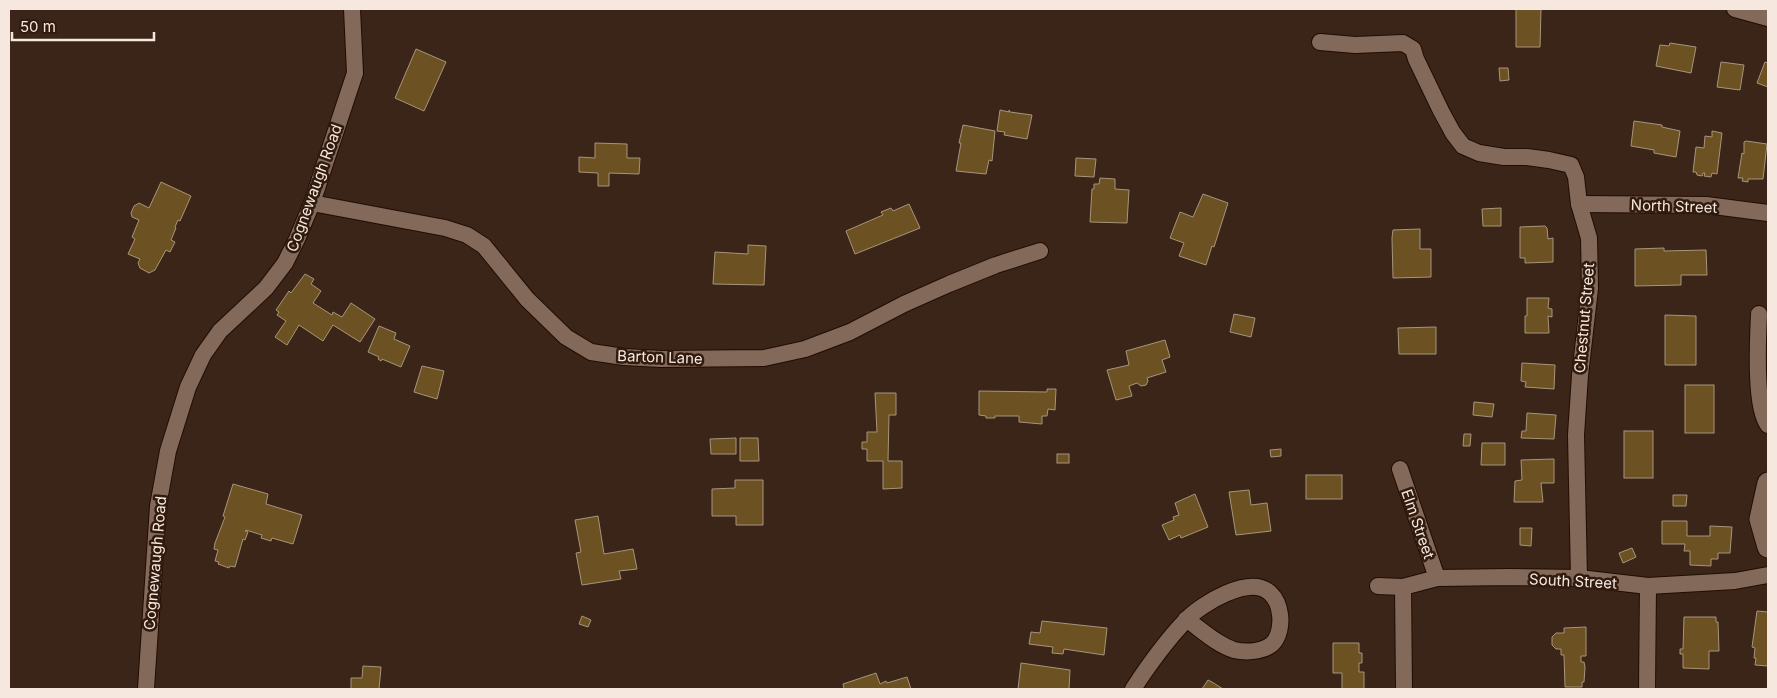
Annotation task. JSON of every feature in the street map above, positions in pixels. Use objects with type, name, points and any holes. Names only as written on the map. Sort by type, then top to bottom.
[{"type":"street","name":"Cognewaugh Road","points":[[146,689],[158,506],[168,451],[188,387],[203,355],[220,330],[266,288],[285,262],[312,203],[355,73],[352,9]]},
{"type":"street","points":[[1735,9],[1768,18]]},
{"type":"street","name":"Chestnut Street","points":[[1320,42],[1355,45],[1403,43],[1413,49],[1441,111],[1453,133],[1464,146],[1479,153],[1504,157],[1527,157],[1571,165],[1576,177],[1579,204],[1590,238],[1590,288],[1580,375],[1576,435],[1579,578]]},
{"type":"street","name":"Barton Lane","points":[[312,203],[446,228],[467,235],[484,246],[527,299],[566,337],[591,352],[661,359],[764,358],[804,349],[850,332],[904,304],[949,284],[996,265],[1040,251]]},
{"type":"street","name":"North Street","points":[[1579,204],[1706,205],[1768,213]]},
{"type":"street","points":[[1758,314],[1757,357],[1762,410],[1768,425]]},
{"type":"street","name":"Elm Street","points":[[1400,469],[1437,578]]},
{"type":"street","points":[[1768,483],[1760,519],[1768,547]]},
{"type":"street","name":"South Street","points":[[1378,586],[1403,587],[1437,578],[1579,578],[1648,586],[1735,581],[1768,575]]},
{"type":"street","points":[[1646,689],[1648,586]]},
{"type":"street","points":[[1133,689],[1146,668],[1186,619],[1221,596],[1235,590],[1253,587],[1270,593],[1279,607],[1280,624],[1276,641],[1263,649],[1248,652],[1235,650],[1218,642],[1186,619]]},
{"type":"street","points":[[1403,587],[1404,689]]},
{"type":"building","points":[[1516,9],[1541,9],[1540,47],[1516,47]]},
{"type":"building","points":[[1670,43],[1696,47],[1691,73],[1656,66],[1660,45],[1669,46]]},
{"type":"building","points":[[416,49],[446,62],[424,111],[395,98]]},
{"type":"building","points":[[1721,62],[1744,65],[1740,90],[1717,87]]},
{"type":"building","points":[[1765,62],[1768,63],[1768,87],[1757,83]]},
{"type":"building","points":[[1499,68],[1508,68],[1509,80],[1500,81]]},
{"type":"building","points":[[1000,110],[1032,115],[1027,139],[1004,135],[1005,132],[997,131]]},
{"type":"building","points":[[1634,121],[1662,125],[1662,127],[1680,131],[1676,157],[1654,153],[1654,150],[1631,146]]},
{"type":"building","points":[[963,125],[995,131],[992,161],[989,160],[986,174],[956,171]]},
{"type":"building","points":[[1712,131],[1722,133],[1717,174],[1712,173],[1711,177],[1704,176],[1705,173],[1702,176],[1697,175],[1696,172],[1693,172],[1696,147],[1704,148],[1705,136],[1712,137]]},
{"type":"building","points":[[1744,142],[1767,144],[1763,179],[1748,179],[1748,182],[1742,181],[1743,178],[1738,178],[1742,153],[1744,154]]},
{"type":"building","points":[[595,143],[627,144],[627,158],[640,158],[639,174],[609,173],[609,186],[598,186],[598,173],[579,172],[579,157],[595,158]]},
{"type":"building","points":[[1076,158],[1096,159],[1094,177],[1075,176]]},
{"type":"building","points":[[1100,178],[1115,179],[1115,189],[1129,190],[1127,223],[1090,222],[1092,189],[1094,189],[1094,184],[1099,184]]},
{"type":"building","points":[[161,182],[191,196],[180,221],[178,220],[175,227],[171,240],[175,242],[170,252],[166,250],[155,270],[149,273],[140,268],[138,263],[140,259],[128,254],[135,239],[132,237],[139,220],[132,217],[131,213],[134,206],[139,203],[149,208]]},
{"type":"building","points":[[1203,194],[1228,203],[1214,247],[1212,246],[1206,265],[1179,256],[1184,243],[1170,238],[1180,212],[1193,217]]},
{"type":"building","points":[[909,204],[920,228],[855,254],[846,231],[883,215],[881,212],[891,208],[893,211]]},
{"type":"building","points":[[1501,208],[1501,226],[1483,226],[1482,209]]},
{"type":"building","points":[[1545,226],[1548,239],[1553,238],[1553,262],[1525,263],[1525,258],[1520,258],[1520,227]]},
{"type":"building","points":[[1420,229],[1420,249],[1431,249],[1431,277],[1393,278],[1393,230]]},
{"type":"building","points":[[748,245],[766,246],[764,285],[713,284],[715,252],[748,254]]},
{"type":"building","points":[[1664,248],[1664,251],[1706,250],[1707,275],[1681,275],[1681,285],[1635,286],[1635,249]]},
{"type":"building","points":[[305,274],[314,279],[311,284],[321,291],[313,303],[332,315],[333,312],[342,317],[351,303],[375,319],[360,342],[333,325],[323,341],[299,325],[287,345],[275,337],[286,321],[277,315],[279,312],[276,310],[289,291],[291,293]]},
{"type":"building","points":[[1527,298],[1549,298],[1548,308],[1552,309],[1552,317],[1548,316],[1549,333],[1525,333]]},
{"type":"building","points":[[1234,314],[1255,318],[1251,337],[1230,332]]},
{"type":"building","points":[[1665,315],[1696,316],[1696,365],[1665,365]]},
{"type":"building","points":[[379,326],[396,333],[394,339],[410,346],[401,367],[382,359],[381,361],[378,359],[379,357],[368,352]]},
{"type":"building","points":[[1436,327],[1436,354],[1399,354],[1398,328]]},
{"type":"building","points":[[1165,340],[1170,357],[1162,360],[1166,372],[1147,378],[1146,385],[1141,386],[1137,383],[1129,386],[1132,396],[1116,400],[1107,370],[1129,365],[1126,351]]},
{"type":"building","points":[[1522,363],[1555,365],[1554,389],[1525,387],[1526,382],[1521,381]]},
{"type":"building","points":[[422,366],[444,371],[437,399],[414,392]]},
{"type":"building","points":[[1685,385],[1714,385],[1714,433],[1685,433]]},
{"type":"building","points":[[1047,389],[1056,389],[1055,410],[1048,409],[1047,416],[1042,416],[1042,424],[1019,422],[1019,416],[986,418],[986,416],[979,415],[979,391],[1047,392]]},
{"type":"building","points":[[875,393],[896,393],[896,415],[889,415],[888,461],[902,461],[902,488],[883,489],[883,461],[867,461],[867,449],[862,449],[862,442],[867,442],[867,432],[877,432]]},
{"type":"building","points":[[1474,402],[1494,404],[1492,417],[1473,415]]},
{"type":"building","points":[[1527,413],[1556,415],[1554,439],[1521,438],[1522,431],[1526,431]]},
{"type":"building","points":[[1624,431],[1653,431],[1653,478],[1624,478]]},
{"type":"building","points":[[1464,434],[1471,434],[1470,446],[1463,446]]},
{"type":"building","points":[[736,438],[736,454],[711,454],[710,439]]},
{"type":"building","points":[[740,438],[758,438],[759,461],[740,461]]},
{"type":"building","points":[[1482,443],[1505,443],[1505,465],[1481,465]]},
{"type":"building","points":[[1281,449],[1281,456],[1271,457],[1270,450]]},
{"type":"building","points":[[1057,454],[1069,454],[1069,463],[1057,463]]},
{"type":"building","points":[[1554,459],[1554,483],[1541,483],[1543,502],[1514,502],[1515,481],[1522,480],[1521,460]]},
{"type":"building","points":[[1306,475],[1342,475],[1342,499],[1306,499]]},
{"type":"building","points":[[735,480],[763,480],[763,525],[736,525],[736,516],[712,516],[712,489],[735,488]]},
{"type":"building","points":[[233,484],[268,494],[266,504],[302,515],[293,544],[272,538],[271,541],[261,538],[262,535],[246,530],[248,532],[245,540],[243,539],[235,567],[230,566],[229,568],[215,561],[218,550],[214,549],[215,543],[225,517],[223,516]]},
{"type":"building","points":[[1249,490],[1251,505],[1267,503],[1271,531],[1236,535],[1229,492]]},
{"type":"building","points":[[1195,494],[1208,527],[1181,538],[1180,535],[1169,540],[1162,525],[1174,520],[1173,517],[1179,515],[1175,503]]},
{"type":"building","points":[[1673,495],[1687,495],[1686,506],[1673,506]]},
{"type":"building","points":[[598,516],[604,554],[633,549],[637,569],[619,571],[621,579],[582,585],[576,553],[581,552],[575,520]]},
{"type":"building","points":[[1662,521],[1687,521],[1687,536],[1710,536],[1710,526],[1732,527],[1730,553],[1718,553],[1718,559],[1711,559],[1711,566],[1690,565],[1690,551],[1684,551],[1685,544],[1662,544]]},
{"type":"building","points":[[1520,528],[1532,528],[1531,546],[1520,545]]},
{"type":"building","points":[[1632,548],[1636,557],[1623,563],[1619,553]]},
{"type":"building","points":[[1757,611],[1768,612],[1768,666],[1755,665],[1755,648],[1752,647]]},
{"type":"building","points":[[582,616],[591,620],[588,627],[579,624]]},
{"type":"building","points":[[1684,617],[1716,617],[1716,622],[1718,622],[1719,651],[1709,651],[1709,669],[1683,668],[1683,654],[1680,654],[1680,649],[1683,649]]},
{"type":"building","points":[[1042,621],[1107,628],[1104,655],[1064,649],[1063,654],[1052,653],[1053,647],[1029,644],[1031,632],[1040,633]]},
{"type":"building","points":[[1586,627],[1586,656],[1581,656],[1581,662],[1584,662],[1585,667],[1584,682],[1582,682],[1582,687],[1565,687],[1564,655],[1561,655],[1561,649],[1556,649],[1552,645],[1552,637],[1556,633],[1564,633],[1564,628]]},
{"type":"building","points":[[1333,643],[1359,643],[1362,663],[1359,663],[1359,672],[1364,672],[1364,689],[1342,689],[1342,673],[1333,673]]},
{"type":"building","points":[[1021,663],[1070,670],[1069,689],[1018,689]]},
{"type":"building","points":[[363,666],[381,667],[379,689],[351,689],[351,678],[362,678]]},
{"type":"building","points":[[876,673],[880,684],[907,677],[911,689],[844,689],[843,684]]},
{"type":"building","points":[[1208,680],[1212,682],[1223,689],[1202,689]]}]
